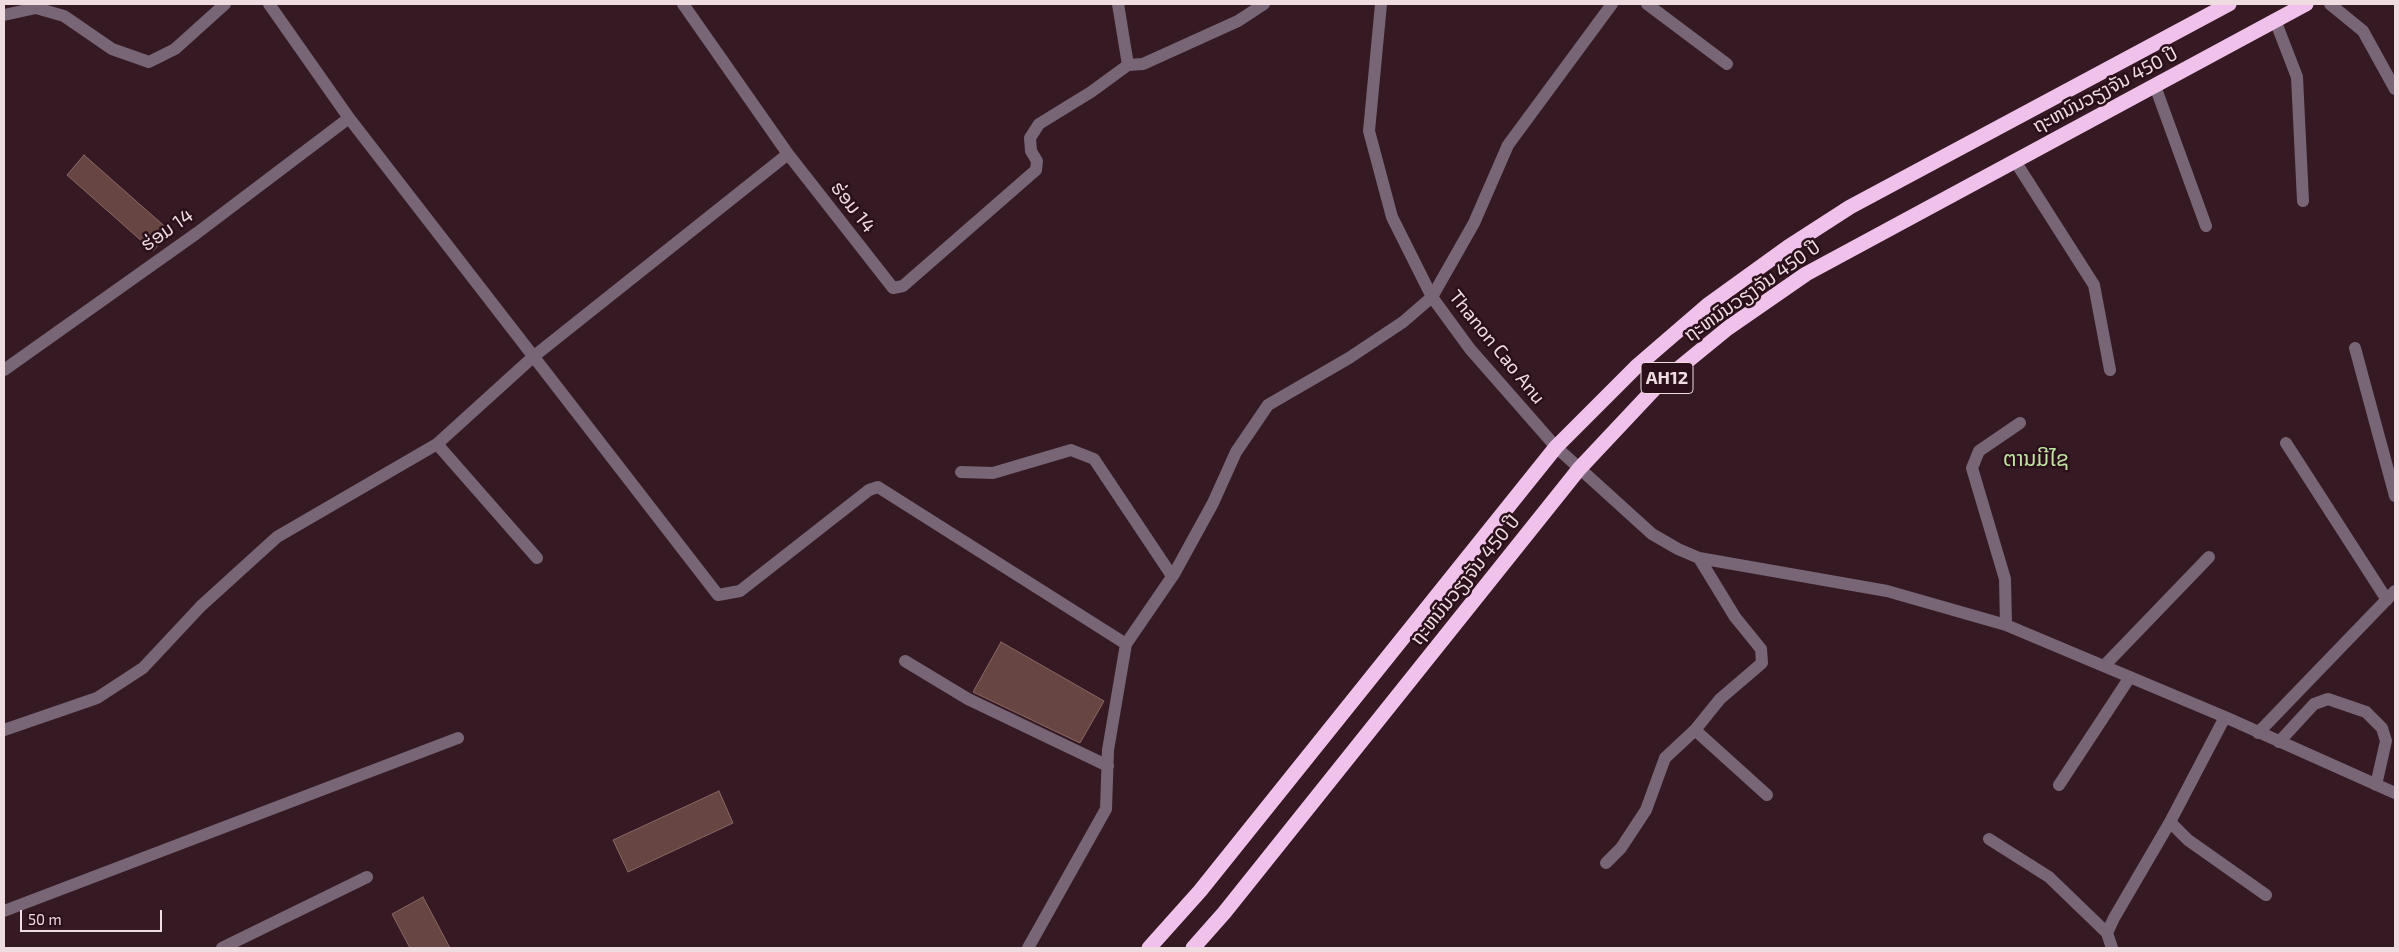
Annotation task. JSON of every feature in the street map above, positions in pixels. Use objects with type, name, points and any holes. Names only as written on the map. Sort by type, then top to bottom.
[{"type":"highway","name":"ຖະຫນົນວຽງຈັນ 450 ປີ","points":[[1149,948],[1200,890],[1556,447],[1636,367],[1701,310],[1788,247],[1850,207],[2229,4]]},
{"type":"highway","name":"ຖະຫນົນວຽງຈັນ 450 ປີ","points":[[1193,948],[1224,913],[1579,470],[1657,386],[1728,328],[1806,274],[2306,4]]},
{"type":"street","points":[[4,15],[36,8],[64,16],[112,49],[149,62],[175,49],[225,4]]},
{"type":"street","points":[[269,4],[349,118],[718,594],[740,590],[869,490],[878,487],[1126,644]]},
{"type":"street","name":"ຮ່ອມ 14","points":[[683,4],[788,154],[893,288],[903,286],[1036,170],[1037,161],[1031,151],[1030,138],[1040,124],[1128,66]]},
{"type":"street","points":[[1118,4],[1128,66],[1143,64],[1238,21],[1264,4]]},
{"type":"street","name":"Thanon Cao Anu","points":[[1381,4],[1369,131],[1392,217],[1432,297],[1470,350],[1556,447],[1579,470],[1652,534],[1678,550],[1699,558],[1887,591],[2006,625],[2224,717],[2395,793]]},
{"type":"street","points":[[1028,948],[1106,809],[1108,766],[1126,644],[1172,576],[1213,503],[1236,452],[1268,405],[1349,358],[1402,322],[1432,297],[1474,222],[1508,145],[1612,4]]},
{"type":"street","points":[[1646,4],[1727,64]]},
{"type":"street","points":[[2330,4],[2363,31],[2395,89]]},
{"type":"street","points":[[2275,20],[2297,77],[2303,201]]},
{"type":"street","points":[[2154,86],[2206,226]]},
{"type":"street","name":"ຮ່ອມ 14","points":[[4,370],[26,352],[197,233],[349,118]]},
{"type":"street","points":[[4,730],[97,698],[143,668],[201,606],[278,537],[437,444],[533,357],[788,154]]},
{"type":"street","points":[[2015,161],[2094,285],[2110,370]]},
{"type":"street","points":[[2355,348],[2395,496]]},
{"type":"street","points":[[2006,625],[2005,579],[1972,468],[1979,451],[2020,423]]},
{"type":"street","points":[[2258,733],[2391,596],[2286,443]]},
{"type":"street","points":[[437,444],[537,558]]},
{"type":"street","points":[[961,472],[994,473],[1071,450],[1094,459],[1172,576]]},
{"type":"street","points":[[2104,666],[2209,557]]},
{"type":"street","points":[[1606,863],[1622,848],[1646,810],[1665,758],[1695,730],[1720,699],[1762,663],[1761,649],[1735,617],[1699,558]]},
{"type":"street","points":[[905,661],[968,699],[1108,766]]},
{"type":"street","points":[[2059,785],[2130,677]]},
{"type":"street","points":[[2279,742],[2314,704],[2328,699],[2366,712],[2382,728],[2386,741],[2376,785]]},
{"type":"street","points":[[2107,933],[2128,892],[2170,822],[2224,717]]},
{"type":"street","points":[[1695,730],[1766,795]]},
{"type":"street","points":[[4,911],[458,738]]},
{"type":"street","points":[[2170,822],[2188,840],[2266,895]]},
{"type":"street","points":[[1989,839],[2048,877],[2107,933],[2112,948]]},
{"type":"street","points":[[222,948],[243,944],[367,878]]},
{"type":"building","points":[[84,155],[170,231],[153,251],[67,175]]},
{"type":"building","points":[[1001,642],[1104,701],[1080,743],[973,692]]},
{"type":"building","points":[[719,791],[733,823],[628,872],[613,840]]},
{"type":"building","points":[[423,897],[450,948],[410,948],[392,914]]},
{"type":"district","name":"ຕານມີໄຊ","points":[[2036,459]]}]
